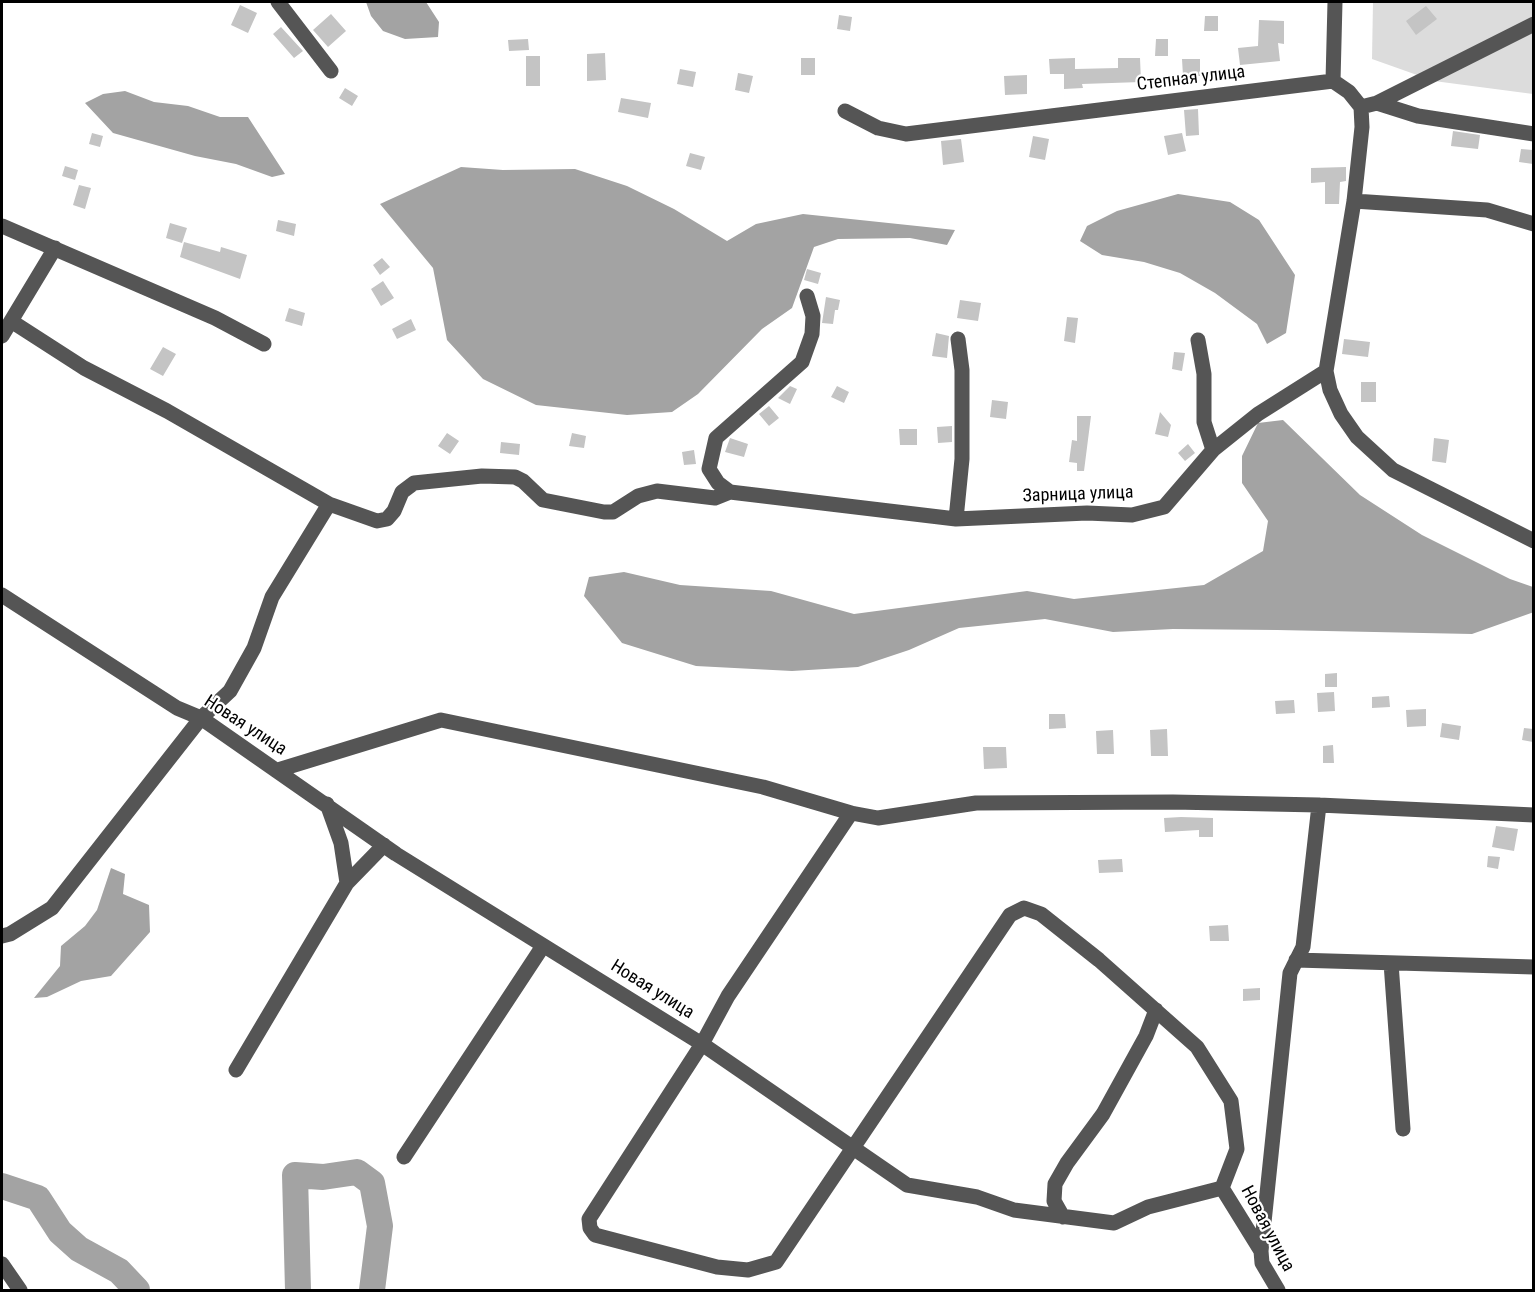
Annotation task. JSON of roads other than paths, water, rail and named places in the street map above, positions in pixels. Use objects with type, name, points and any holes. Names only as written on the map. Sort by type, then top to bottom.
[{"type":"street","points":[[278,2],[331,71]]},
{"type":"street","points":[[1335,2],[1333,81],[1349,92],[1361,107],[1362,127],[1354,201],[1326,371],[1330,390],[1341,414],[1357,437],[1393,470],[1533,541]]},
{"type":"street","points":[[1361,107],[1377,104],[1533,24]]},
{"type":"street","name":"Степная улица","points":[[845,111],[878,128],[906,134],[1333,81]]},
{"type":"street","points":[[1377,104],[1418,116],[1533,134]]},
{"type":"street","points":[[1354,201],[1487,210],[1533,224]]},
{"type":"street","points":[[2,226],[215,318],[264,344]]},
{"type":"street","points":[[2,336],[55,248]]},
{"type":"street","points":[[730,492],[718,483],[709,469],[716,438],[801,362],[813,316],[807,296]]},
{"type":"street","name":"Зарница улица","points":[[11,321],[84,368],[167,411],[328,504],[377,521],[387,519],[394,511],[402,492],[414,483],[482,476],[514,477],[523,481],[543,500],[604,512],[613,512],[638,496],[657,491],[715,498],[730,492],[957,519],[1087,513],[1132,515],[1164,507],[1214,450],[1258,414],[1326,371]]},
{"type":"street","points":[[957,519],[962,459],[962,370],[958,339]]},
{"type":"street","points":[[1198,340],[1204,374],[1204,422],[1214,450]]},
{"type":"street","points":[[2,936],[10,934],[52,908],[201,718],[230,691],[254,648],[272,597],[328,504]]},
{"type":"street","name":"Новая улица","points":[[2,595],[177,708],[201,718],[384,844],[702,1044],[908,1185],[977,1197],[1014,1210],[1114,1223],[1148,1207],[1222,1188],[1261,1251],[1262,1263],[1278,1290]]},
{"type":"street","points":[[278,770],[441,720],[763,787],[851,813],[878,818],[976,803],[1319,805],[1533,815]]},
{"type":"street","points":[[327,804],[341,843],[347,883]]},
{"type":"street","points":[[1261,1251],[1290,973],[1303,947],[1319,805]]},
{"type":"street","points":[[851,813],[728,996],[702,1044],[589,1219],[590,1228],[595,1235],[717,1267],[748,1270],[776,1262],[1010,915],[1024,908],[1041,914],[1197,1047],[1231,1101],[1237,1149],[1222,1188]]},
{"type":"street","points":[[237,1070],[347,883],[384,844]]},
{"type":"street","points":[[404,1157],[543,946]]},
{"type":"street","points":[[1296,960],[1533,967]]},
{"type":"street","points":[[1390,963],[1403,1129]]},
{"type":"street","points":[[1063,1216],[1054,1201],[1055,1184],[1067,1163],[1103,1114],[1146,1036],[1156,1010]]},
{"type":"street","points":[[2,1264],[20,1290]]},
{"type":"waterway","points":[[298,1290],[295,1175],[323,1177],[357,1172],[372,1183],[380,1226],[372,1290]]},
{"type":"waterway","points":[[2,1186],[38,1198],[60,1232],[79,1249],[119,1271],[137,1290]]}]
